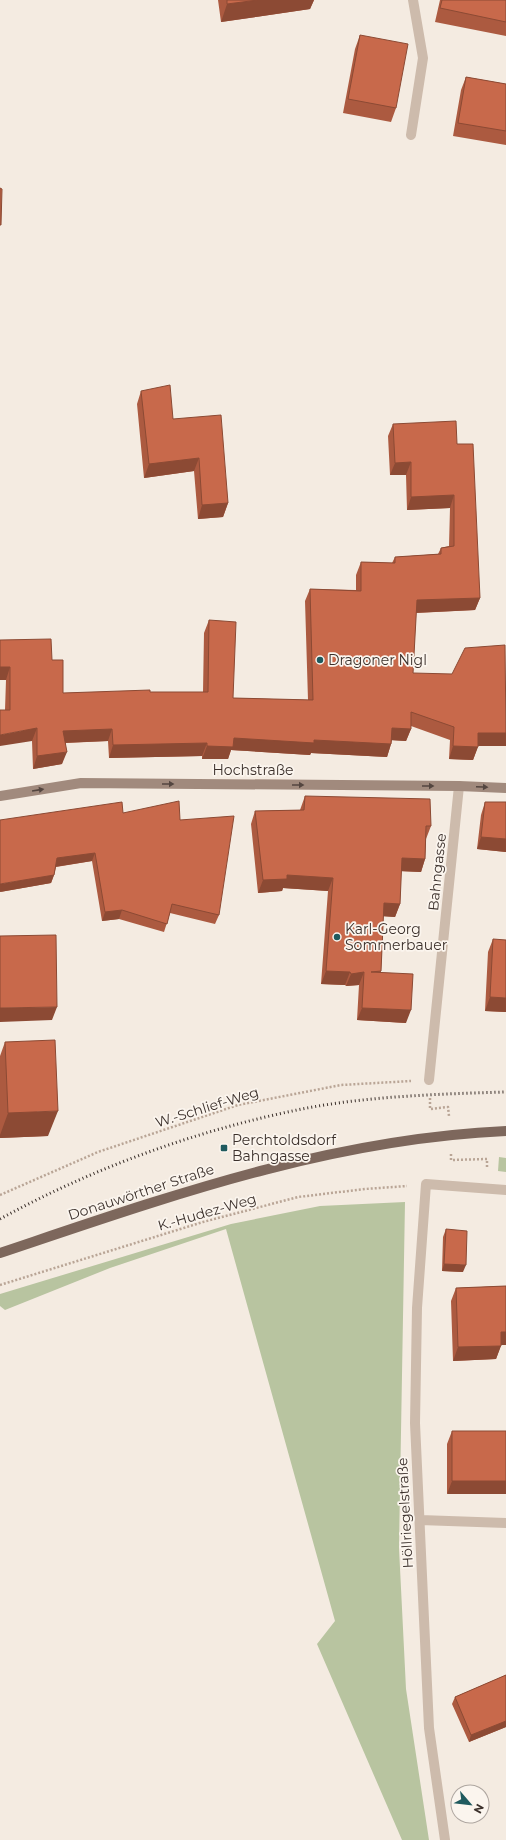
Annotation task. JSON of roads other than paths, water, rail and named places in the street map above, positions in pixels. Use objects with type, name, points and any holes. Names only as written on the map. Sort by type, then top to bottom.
[{"type":"main road","name":"Hochstraße","points":[[0,796],[81,783],[459,786],[506,788]]},
{"type":"main road","name":"Donauwörther Straße","points":[[0,1253],[223,1180],[330,1153],[466,1133],[506,1131]]},
{"type":"street","points":[[411,135],[423,58],[413,0]]},
{"type":"street","name":"Bahngasse","points":[[429,1080],[459,786]]},
{"type":"street","name":"Höllriegelstraße","points":[[445,1840],[429,1728],[415,1423],[417,1315],[426,1184],[506,1190]]},
{"type":"street","points":[[420,1520],[506,1523]]},
{"type":"railway","points":[[0,1219],[36,1200],[111,1167],[149,1152],[227,1127],[307,1108],[331,1104],[381,1098],[506,1092]]},
{"type":"place","name":"Dragoner Nigl","points":[[320,660]]},
{"type":"place","name":"Karl-Georg Sommerbauer","points":[[337,937]]},
{"type":"place","name":"Perchtoldsdorf Bahngasse","points":[[224,1148]]}]
